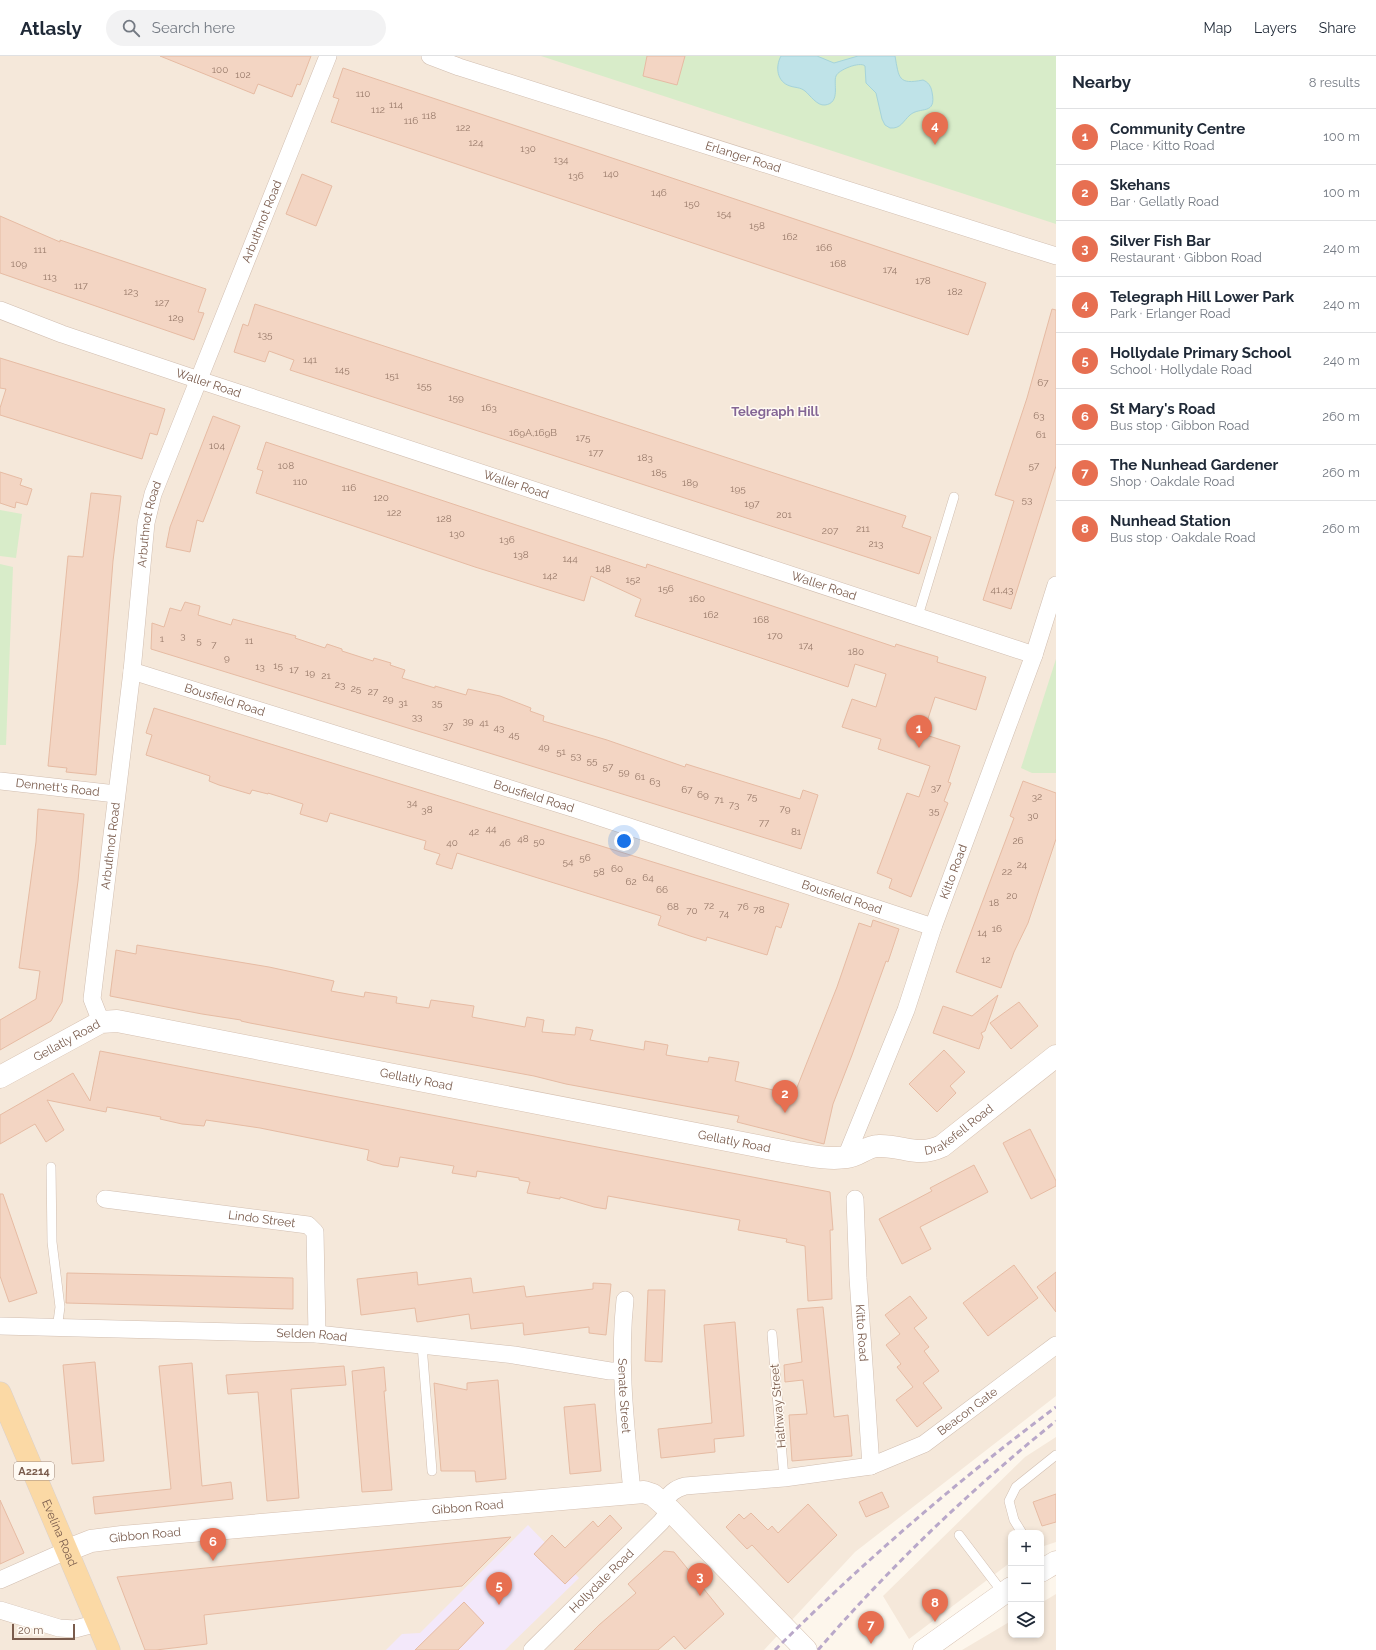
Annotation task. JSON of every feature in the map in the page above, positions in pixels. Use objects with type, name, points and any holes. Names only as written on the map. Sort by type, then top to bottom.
[{"type":"main road","name":"Gellatly Road","points":[[0,1077],[100,1022],[117,1021],[788,1152],[815,1156],[846,1157]]},
{"type":"main road","name":"Drakefell Road","points":[[846,1157],[858,1155],[874,1146],[923,1153],[937,1148],[1056,1056]]},
{"type":"main road","name":"Evelina Road","points":[[0,1393],[68,1550],[109,1650]]},
{"type":"main road","name":"Gibbon Road","points":[[68,1550],[91,1541],[122,1537],[644,1492],[653,1496],[667,1507],[806,1650]]},
{"type":"main road","points":[[924,1650],[1007,1590]]},
{"type":"street","name":"Arbuthnot Road","points":[[100,1022],[92,999],[132,671],[146,523],[153,494],[328,56]]},
{"type":"street","name":"Erlanger Road","points":[[430,56],[458,67],[1056,256]]},
{"type":"street","name":"Waller Road","points":[[0,310],[62,334],[199,380],[1034,655]]},
{"type":"street","name":"Kitto Road","points":[[846,1157],[906,1010],[933,928],[1034,655],[1056,585]]},
{"type":"street","name":"Bousfield Road","points":[[132,671],[575,809],[933,928]]},
{"type":"street","name":"Dennett's Road","points":[[0,781],[116,794]]},
{"type":"street","name":"Lindo Street","points":[[105,1199],[308,1225],[315,1232],[317,1334]]},
{"type":"street","name":"Kitto Road","points":[[855,1199],[858,1278],[871,1466]]},
{"type":"street","name":"Senate Street","points":[[625,1300],[622,1325],[622,1371],[632,1492]]},
{"type":"street","name":"Selden Road","points":[[0,1326],[57,1329],[317,1334],[514,1355],[610,1371],[622,1371]]},
{"type":"street","name":"Beacon Gate","points":[[784,1478],[871,1466],[924,1444],[1056,1345]]},
{"type":"street","name":"Hollydale Road","points":[[532,1650],[661,1522],[667,1507],[669,1494],[677,1488],[784,1478]]},
{"type":"street","points":[[0,1580],[68,1550]]},
{"type":"street","points":[[0,1610],[59,1628],[74,1629],[98,1623]]},
{"type":"lane","points":[[918,616],[954,496]]},
{"type":"lane","points":[[52,1167],[52,1242],[60,1307],[57,1329]]},
{"type":"lane","name":"Hathway Street","points":[[772,1334],[784,1478]]},
{"type":"lane","points":[[422,1345],[432,1471]]},
{"type":"lane","points":[[1020,1530],[1014,1520],[1009,1501],[1016,1487],[1056,1455]]},
{"type":"lane","points":[[959,1535],[1007,1590]]},
{"type":"shaded area","points":[[0,56],[1056,56],[1056,1396],[855,1552],[764,1650],[0,1650]]},
{"type":"shaded area","points":[[1056,1437],[1056,1542],[1044,1546],[1044,1530],[1008,1530],[1008,1564],[909,1639],[883,1596],[1025,1457]]},
{"type":"shaded area","points":[[528,1525],[579,1578],[505,1650],[386,1650],[402,1634],[420,1633]]},
{"type":"shaded area","points":[[1056,1594],[1056,1650],[962,1650],[1008,1623],[1008,1638],[1044,1638],[1044,1601]]},
{"type":"green space","points":[[541,56],[1056,56],[1056,224]]},
{"type":"green space","points":[[0,510],[22,514],[16,558],[0,556]]},
{"type":"green space","points":[[0,564],[13,567],[6,745],[0,745]]},
{"type":"green space","points":[[1056,659],[1056,773],[1032,773],[1021,768]]},
{"type":"water","points":[[781,56],[817,56],[834,63],[858,56],[895,56],[901,78],[909,81],[923,80],[929,84],[932,92],[932,104],[927,109],[914,112],[899,126],[890,128],[885,125],[882,119],[876,93],[866,83],[865,66],[854,65],[841,71],[835,79],[835,97],[833,101],[822,105],[816,102],[800,88],[790,86],[782,81],[778,74],[778,65]]},
{"type":"building","points":[[160,56],[311,56],[300,85],[297,84],[292,97],[258,84],[254,94]]},
{"type":"building","points":[[647,56],[685,56],[677,85],[643,76]]},
{"type":"building","points":[[343,68],[986,283],[968,335],[331,122],[339,99],[333,97]]},
{"type":"building","points":[[302,174],[332,186],[316,226],[286,214]]},
{"type":"building","points":[[0,216],[60,242],[60,240],[206,289],[198,312],[204,313],[194,340],[0,273]]},
{"type":"building","points":[[255,304],[906,516],[902,527],[931,537],[919,574],[290,370],[294,360],[269,351],[265,362],[234,352],[243,324],[248,326]]},
{"type":"building","points":[[1052,309],[1056,310],[1056,466],[1011,609],[983,600],[1014,501],[995,495],[1027,398]]},
{"type":"building","points":[[0,358],[165,409],[157,435],[150,433],[142,459],[0,415],[0,408],[6,389],[0,388]]},
{"type":"building","points":[[213,416],[240,426],[203,522],[197,520],[190,552],[166,547],[170,527]]},
{"type":"building","points":[[266,442],[646,568],[647,564],[895,647],[896,644],[938,657],[937,662],[986,677],[976,710],[935,697],[923,734],[960,746],[948,782],[951,783],[944,801],[948,803],[911,897],[889,888],[892,879],[877,873],[907,793],[919,797],[930,766],[878,749],[881,739],[842,727],[852,699],[876,707],[886,674],[855,664],[848,687],[635,616],[641,599],[591,576],[584,601],[475,567],[256,493],[263,471],[257,469]]},
{"type":"building","points":[[0,472],[22,479],[20,485],[32,489],[27,505],[16,502],[15,508],[0,503]]},
{"type":"building","points":[[91,493],[121,496],[113,561],[96,775],[66,772],[67,768],[48,766],[68,556],[83,557]]},
{"type":"building","points":[[185,602],[200,606],[198,615],[231,625],[233,619],[296,636],[295,638],[325,648],[327,644],[342,649],[342,651],[373,661],[374,658],[391,663],[390,665],[405,670],[402,678],[435,688],[435,686],[466,695],[468,689],[500,696],[531,708],[530,711],[544,716],[543,721],[607,740],[685,767],[686,764],[800,799],[803,790],[818,795],[801,849],[151,649],[152,623],[164,627],[170,608],[181,611]]},
{"type":"building","points":[[154,708],[789,904],[781,928],[776,926],[767,955],[707,937],[706,941],[690,936],[658,925],[661,916],[457,853],[452,869],[436,864],[440,854],[424,849],[426,841],[330,813],[327,822],[300,814],[303,804],[268,793],[252,790],[250,794],[219,785],[209,781],[210,776],[146,755],[152,735],[146,733]]},
{"type":"building","points":[[1023,781],[1056,793],[1056,839],[1028,923],[1014,952],[1001,988],[956,972],[1014,818],[1010,816]]},
{"type":"building","points":[[38,809],[84,814],[78,881],[62,1002],[51,1021],[0,1050],[0,1020],[36,999],[40,971],[19,968],[36,842]]},
{"type":"building","points":[[873,920],[899,929],[888,962],[886,961],[833,1104],[824,1144],[737,1122],[739,1116],[110,996],[116,950],[136,954],[137,945],[269,967],[334,981],[331,991],[364,997],[365,992],[397,997],[396,1003],[429,1008],[431,1000],[474,1006],[472,1017],[525,1027],[527,1017],[544,1020],[542,1032],[575,1035],[576,1027],[593,1030],[590,1040],[644,1050],[645,1041],[668,1045],[666,1055],[708,1062],[709,1057],[739,1062],[735,1081],[794,1095],[837,987],[859,923],[871,927]]},
{"type":"building","points":[[998,995],[985,1031],[981,1033],[983,1037],[979,1049],[933,1033],[943,1006],[972,1016]]},
{"type":"building","points":[[1019,1002],[1038,1026],[1011,1049],[990,1023]]},
{"type":"building","points":[[944,1050],[965,1072],[950,1086],[956,1093],[937,1112],[909,1084]]},
{"type":"building","points":[[100,1051],[830,1192],[833,1230],[830,1230],[832,1299],[808,1301],[805,1246],[786,1242],[787,1239],[738,1230],[740,1220],[608,1196],[606,1209],[594,1207],[560,1197],[560,1199],[527,1193],[530,1182],[519,1180],[519,1178],[477,1171],[476,1177],[452,1173],[454,1166],[400,1157],[398,1167],[383,1165],[367,1160],[369,1150],[260,1128],[206,1120],[204,1126],[182,1124],[160,1119],[161,1117],[107,1107],[106,1112],[47,1100],[64,1130],[46,1142],[35,1124],[0,1144],[0,1115],[73,1073],[90,1101]]},
{"type":"building","points":[[1030,1129],[1056,1181],[1056,1186],[1031,1199],[1003,1143]]},
{"type":"building","points":[[974,1165],[988,1192],[920,1227],[931,1249],[902,1264],[879,1219],[932,1191],[930,1188]]},
{"type":"building","points":[[0,1194],[3,1194],[37,1293],[9,1302],[0,1276]]},
{"type":"building","points":[[1014,1265],[1038,1298],[988,1336],[963,1303]]},
{"type":"building","points":[[417,1272],[418,1285],[471,1278],[473,1293],[524,1286],[526,1297],[593,1289],[593,1283],[611,1284],[606,1335],[589,1333],[589,1327],[524,1335],[523,1323],[471,1329],[469,1314],[417,1322],[415,1308],[361,1315],[357,1279]]},
{"type":"building","points":[[1056,1272],[1056,1312],[1037,1287]]},
{"type":"building","points":[[67,1273],[293,1278],[293,1309],[66,1303]]},
{"type":"building","points":[[648,1290],[665,1290],[662,1362],[645,1361]]},
{"type":"building","points":[[910,1296],[927,1318],[914,1328],[929,1347],[924,1351],[939,1371],[923,1383],[942,1408],[917,1427],[896,1400],[913,1387],[897,1367],[901,1364],[886,1345],[900,1334],[885,1315]]},
{"type":"building","points":[[823,1307],[834,1417],[848,1415],[852,1456],[792,1461],[789,1415],[807,1414],[803,1380],[785,1382],[784,1365],[802,1362],[797,1309]]},
{"type":"building","points":[[735,1322],[744,1436],[714,1439],[715,1452],[661,1458],[658,1429],[712,1423],[704,1325]]},
{"type":"building","points":[[95,1362],[104,1461],[72,1464],[63,1365]]},
{"type":"building","points":[[192,1363],[202,1486],[231,1482],[233,1499],[95,1514],[93,1497],[171,1489],[159,1366]]},
{"type":"building","points":[[344,1366],[346,1385],[291,1389],[299,1498],[267,1501],[258,1392],[228,1394],[226,1375]]},
{"type":"building","points":[[384,1367],[386,1391],[384,1391],[392,1490],[362,1492],[352,1371]]},
{"type":"building","points":[[498,1380],[506,1479],[476,1482],[475,1471],[441,1471],[434,1383],[467,1390],[467,1383]]},
{"type":"building","points":[[595,1404],[601,1471],[570,1474],[564,1407]]},
{"type":"building","points":[[882,1492],[889,1507],[866,1517],[859,1502]]},
{"type":"building","points":[[1056,1494],[1056,1522],[1042,1526],[1033,1502]]},
{"type":"building","points":[[0,1500],[24,1553],[0,1564]]},
{"type":"building","points":[[808,1504],[837,1535],[788,1583],[752,1545],[747,1549],[726,1527],[739,1514],[744,1519],[751,1513],[768,1530],[772,1526],[778,1533]]},
{"type":"building","points":[[610,1515],[622,1528],[565,1584],[534,1554],[552,1535],[565,1548],[593,1521],[598,1527]]},
{"type":"building","points":[[511,1537],[462,1586],[204,1615],[207,1644],[156,1650],[145,1650],[117,1577]]},
{"type":"building","points":[[664,1551],[674,1552],[724,1614],[685,1649],[674,1636],[658,1650],[574,1650],[599,1625],[636,1593],[628,1584]]},
{"type":"building","points":[[464,1602],[484,1623],[458,1650],[415,1650]]},
{"type":"railway","points":[[775,1650],[876,1554],[947,1493],[1056,1407]]},
{"type":"railway","points":[[818,1650],[873,1589],[932,1530],[993,1474],[1056,1421]]},
{"type":"place","name":"Telegraph Hill Lower Park","points":[[935,145]]},
{"type":"place","name":"Community Centre","points":[[919,748]]},
{"type":"place","name":"Skehans","points":[[785,1113]]},
{"type":"place","name":"St Mary's Road","points":[[213,1561]]},
{"type":"place","name":"Silver Fish Bar","points":[[700,1596]]},
{"type":"place","name":"Hollydale Primary School","points":[[499,1605]]},
{"type":"place","name":"Nunhead Station","points":[[935,1622]]},
{"type":"place","name":"The Nunhead Gardener","points":[[871,1644]]},
{"type":"district","name":"Telegraph Hill","points":[[775,411]]}]
